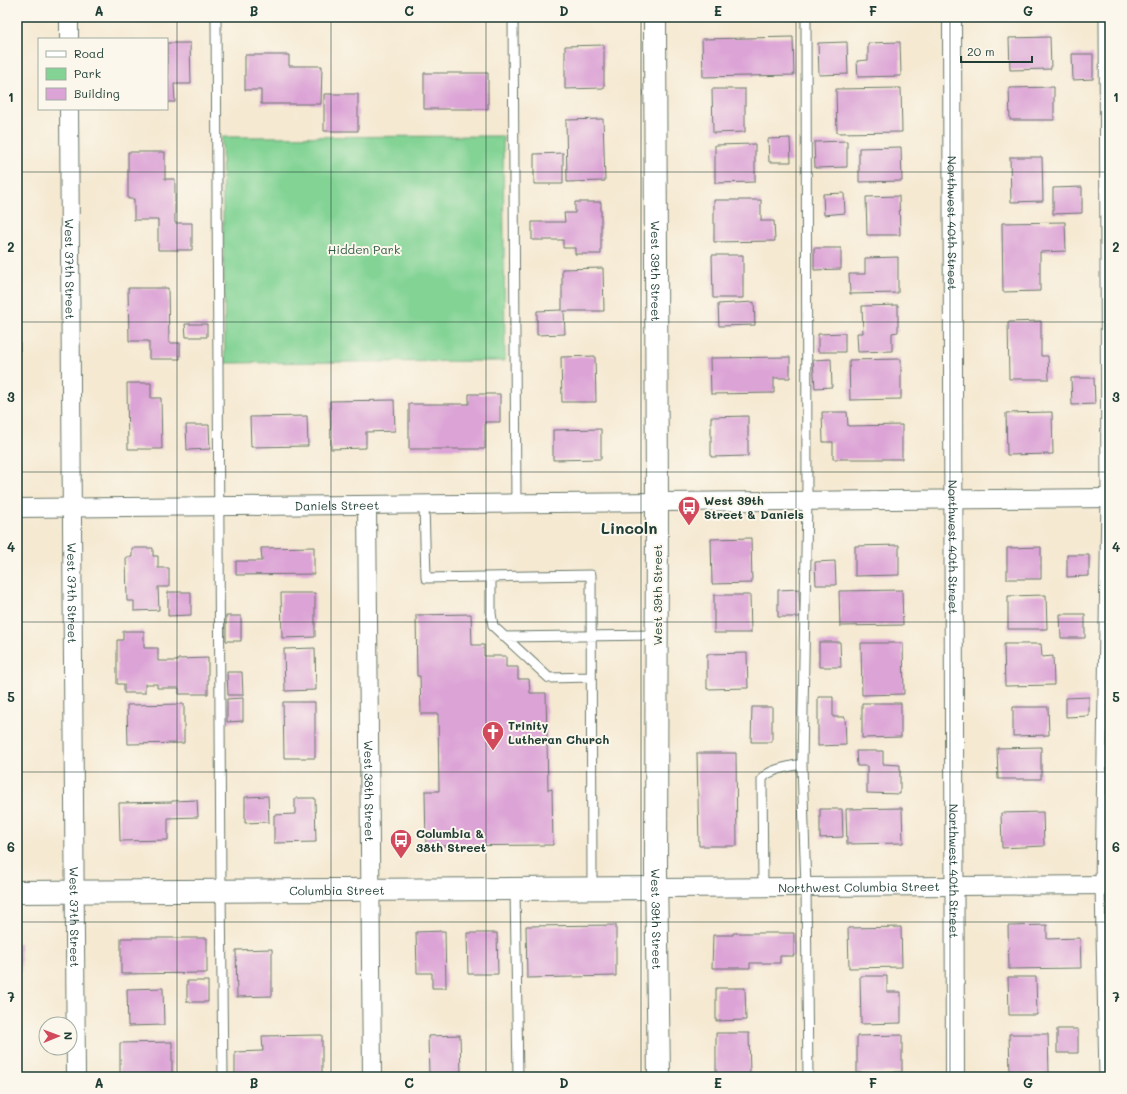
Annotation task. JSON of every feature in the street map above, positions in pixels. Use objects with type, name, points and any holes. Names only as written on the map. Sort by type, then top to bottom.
[{"type":"street","points":[[69,17],[69,38]]},
{"type":"street","name":"West 39th Street","points":[[655,17],[657,888],[659,1077]]},
{"type":"street","name":"Northwest 40th Street","points":[[952,17],[955,1077]]},
{"type":"street","name":"West 37th Street","points":[[69,110],[76,1077]]},
{"type":"street","name":"Daniels Street","points":[[17,508],[1108,498]]},
{"type":"street","name":"West 38th Street","points":[[367,505],[372,1077]]},
{"type":"street","name":"Northwest Columbia Street","points":[[657,888],[1105,885]]},
{"type":"street","name":"Columbia Street","points":[[17,892],[657,888]]},
{"type":"lane","points":[[216,17],[223,1077]]},
{"type":"lane","points":[[513,17],[516,504]]},
{"type":"lane","points":[[806,17],[808,501],[802,764],[806,888],[808,1077]]},
{"type":"lane","points":[[1104,17],[1108,498],[1104,1077]]},
{"type":"lane","points":[[424,505],[426,578],[591,575],[592,888]]},
{"type":"lane","points":[[491,577],[493,626],[504,637],[548,678],[592,677]]},
{"type":"lane","points":[[504,637],[657,634]]},
{"type":"lane","points":[[763,888],[762,780],[767,774],[802,764]]},
{"type":"lane","points":[[515,889],[518,1077]]},
{"type":"green space","name":"Hidden Park","points":[[503,136],[505,361],[225,363],[222,137]]},
{"type":"building","points":[[793,37],[794,75],[703,77],[702,39]]},
{"type":"building","points":[[1050,37],[1051,69],[1010,70],[1009,38]]},
{"type":"building","points":[[847,42],[848,74],[819,75],[818,43]]},
{"type":"building","points":[[900,42],[901,76],[858,77],[857,61],[868,60],[868,43]]},
{"type":"building","points":[[168,43],[190,43],[191,84],[174,84],[175,102],[168,102]]},
{"type":"building","points":[[604,45],[604,88],[565,89],[565,46]]},
{"type":"building","points":[[1072,54],[1093,54],[1093,79],[1073,80]]},
{"type":"building","points":[[245,55],[289,55],[289,66],[322,66],[321,104],[261,104],[261,90],[245,90]]},
{"type":"building","points":[[424,73],[488,73],[488,109],[424,109]]},
{"type":"building","points":[[1054,87],[1054,120],[1010,120],[1009,88]]},
{"type":"building","points":[[901,88],[902,132],[837,133],[836,89]]},
{"type":"building","points":[[712,89],[745,89],[745,132],[713,133]]},
{"type":"building","points":[[324,94],[358,94],[358,131],[324,131]]},
{"type":"building","points":[[603,119],[605,181],[567,182],[566,120]]},
{"type":"building","points":[[790,138],[791,162],[769,162],[768,139]]},
{"type":"building","points":[[847,141],[847,167],[815,168],[814,142]]},
{"type":"building","points":[[755,144],[755,182],[715,183],[715,145]]},
{"type":"building","points":[[901,147],[902,181],[859,182],[859,148]]},
{"type":"building","points":[[128,152],[165,152],[165,179],[175,179],[175,223],[192,223],[192,250],[158,250],[158,220],[134,220],[134,199],[128,199]]},
{"type":"building","points":[[563,153],[563,184],[534,184],[534,154]]},
{"type":"building","points":[[1010,157],[1042,157],[1043,201],[1011,202]]},
{"type":"building","points":[[1082,187],[1082,213],[1053,214],[1053,188]]},
{"type":"building","points":[[844,193],[845,213],[824,215],[823,194]]},
{"type":"building","points":[[899,196],[900,235],[867,235],[866,197]]},
{"type":"building","points":[[714,200],[761,200],[761,221],[774,221],[775,241],[714,242]]},
{"type":"building","points":[[575,202],[601,202],[601,254],[575,254],[575,248],[563,248],[563,240],[532,240],[532,222],[565,222],[564,213],[575,213]]},
{"type":"building","points":[[1065,222],[1066,251],[1040,252],[1040,291],[1003,292],[1002,223]]},
{"type":"building","points":[[814,248],[841,248],[841,269],[814,270]]},
{"type":"building","points":[[712,255],[743,255],[743,298],[713,298]]},
{"type":"building","points":[[898,257],[898,293],[850,294],[849,274],[865,274],[865,258]]},
{"type":"building","points":[[603,268],[604,311],[564,311],[565,334],[537,335],[537,311],[562,310],[562,269]]},
{"type":"building","points":[[17,287],[19,287],[20,351],[17,351]]},
{"type":"building","points":[[128,288],[168,288],[169,343],[180,343],[180,359],[149,359],[149,341],[129,341]]},
{"type":"building","points":[[754,302],[755,325],[719,326],[718,304]]},
{"type":"building","points":[[898,305],[898,332],[892,333],[892,351],[858,352],[857,333],[863,333],[862,306]]},
{"type":"building","points":[[1041,321],[1041,356],[1048,356],[1049,379],[1009,379],[1008,322]]},
{"type":"building","points":[[185,324],[207,324],[207,337],[186,337]]},
{"type":"building","points":[[845,333],[845,352],[818,352],[818,334]]},
{"type":"building","points":[[595,356],[596,402],[562,402],[561,357]]},
{"type":"building","points":[[790,357],[790,378],[774,378],[774,393],[711,394],[710,358]]},
{"type":"building","points":[[831,359],[832,387],[815,388],[813,360]]},
{"type":"building","points":[[901,359],[901,399],[850,400],[849,360]]},
{"type":"building","points":[[1071,378],[1094,378],[1095,404],[1072,405]]},
{"type":"building","points":[[127,383],[151,383],[151,398],[161,398],[162,449],[128,449]]},
{"type":"building","points":[[469,394],[500,394],[500,422],[485,422],[485,449],[409,449],[409,404],[469,404]]},
{"type":"building","points":[[394,400],[395,431],[366,432],[366,448],[331,449],[330,401]]},
{"type":"building","points":[[822,412],[847,412],[848,426],[902,425],[902,459],[833,459],[833,442],[823,442]]},
{"type":"building","points":[[1052,412],[1053,454],[1007,455],[1006,413]]},
{"type":"building","points":[[307,416],[308,446],[251,447],[250,417]]},
{"type":"building","points":[[748,416],[748,456],[711,457],[711,417]]},
{"type":"building","points":[[186,425],[209,425],[210,449],[187,450]]},
{"type":"building","points":[[601,429],[601,459],[553,460],[553,430]]},
{"type":"building","points":[[751,538],[752,583],[712,584],[711,539]]},
{"type":"building","points":[[899,545],[899,575],[855,576],[855,546]]},
{"type":"building","points":[[314,547],[314,574],[236,575],[236,561],[262,561],[261,548]]},
{"type":"building","points":[[1041,547],[1041,579],[1007,579],[1007,548]]},
{"type":"building","points":[[132,548],[153,548],[153,556],[158,556],[158,568],[169,568],[169,587],[158,587],[159,610],[134,611],[134,601],[127,601],[126,557],[132,557]]},
{"type":"building","points":[[1067,555],[1089,555],[1089,576],[1067,577]]},
{"type":"building","points":[[835,561],[836,585],[816,585],[815,562]]},
{"type":"building","points":[[799,589],[800,617],[778,617],[778,590]]},
{"type":"building","points":[[902,590],[903,625],[840,626],[839,591]]},
{"type":"building","points":[[168,592],[191,592],[191,615],[168,616]]},
{"type":"building","points":[[281,593],[315,593],[315,637],[282,638]]},
{"type":"building","points":[[714,595],[750,595],[751,633],[714,633]]},
{"type":"building","points":[[1046,595],[1047,629],[1008,629],[1008,596]]},
{"type":"building","name":"Trinity Lutheran Church","points":[[471,614],[472,645],[484,645],[484,656],[506,656],[506,667],[518,667],[518,679],[529,679],[530,693],[546,693],[548,790],[552,789],[553,845],[426,846],[425,791],[439,791],[438,714],[421,714],[420,676],[417,676],[416,615]]},
{"type":"building","points":[[1060,614],[1085,614],[1085,638],[1061,638]]},
{"type":"building","points":[[226,616],[241,616],[241,641],[226,641]]},
{"type":"building","points":[[123,631],[144,631],[144,648],[158,648],[158,661],[208,658],[208,694],[179,694],[179,688],[157,688],[157,684],[145,684],[145,693],[124,693],[124,684],[117,684],[117,640],[123,640]]},
{"type":"building","points":[[819,642],[840,642],[841,667],[819,667]]},
{"type":"building","points":[[861,643],[903,643],[904,694],[862,695]]},
{"type":"building","points":[[1004,644],[1041,644],[1042,657],[1053,656],[1054,685],[1005,686]]},
{"type":"building","points":[[315,648],[316,690],[285,691],[284,649]]},
{"type":"building","points":[[747,653],[748,688],[707,689],[707,654]]},
{"type":"building","points":[[227,672],[242,672],[243,695],[228,695]]},
{"type":"building","points":[[818,697],[833,697],[833,717],[845,717],[846,745],[818,746]]},
{"type":"building","points":[[1089,697],[1089,716],[1066,717],[1066,698]]},
{"type":"building","points":[[243,698],[243,721],[227,722],[227,699]]},
{"type":"building","points":[[283,702],[315,702],[315,758],[284,758]]},
{"type":"building","points":[[862,703],[901,703],[901,737],[862,738]]},
{"type":"building","points":[[184,704],[184,743],[128,744],[127,705]]},
{"type":"building","points":[[752,707],[772,707],[772,742],[751,742]]},
{"type":"building","points":[[1013,707],[1048,707],[1049,735],[1013,736]]},
{"type":"building","points":[[1041,747],[1041,779],[998,779],[997,748]]},
{"type":"building","points":[[856,751],[883,751],[883,764],[900,765],[900,794],[867,793],[867,766],[857,766]]},
{"type":"building","points":[[697,753],[736,753],[737,846],[699,846]]},
{"type":"building","points":[[268,796],[269,822],[245,823],[245,797]]},
{"type":"building","points":[[295,798],[315,798],[316,842],[274,843],[274,815],[295,814]]},
{"type":"building","points":[[197,800],[198,817],[168,818],[168,840],[120,841],[119,803]]},
{"type":"building","points":[[902,808],[903,843],[847,844],[846,809]]},
{"type":"building","points":[[820,809],[842,809],[843,837],[820,838]]},
{"type":"building","points":[[1043,812],[1044,846],[1002,848],[1001,813]]},
{"type":"building","points":[[616,925],[616,976],[527,978],[526,926]]},
{"type":"building","points":[[1047,925],[1047,939],[1080,938],[1081,968],[1009,969],[1008,926]]},
{"type":"building","points":[[901,927],[902,967],[849,968],[848,928]]},
{"type":"building","points":[[445,931],[446,988],[432,988],[432,973],[417,973],[416,932]]},
{"type":"building","points":[[467,933],[497,933],[498,974],[468,974]]},
{"type":"building","points":[[733,933],[794,933],[794,956],[780,956],[780,963],[750,963],[750,968],[712,968],[713,935],[733,935]]},
{"type":"building","points":[[121,938],[207,938],[207,973],[121,974]]},
{"type":"building","points":[[17,943],[20,943],[21,972],[17,972]]},
{"type":"building","points":[[272,949],[272,996],[237,997],[236,950]]},
{"type":"building","points":[[860,976],[887,976],[887,992],[901,992],[901,1023],[861,1024]]},
{"type":"building","points":[[1008,977],[1036,977],[1037,1015],[1009,1015]]},
{"type":"building","points":[[187,981],[208,981],[208,1002],[187,1002]]},
{"type":"building","points":[[163,988],[164,1025],[128,1026],[127,989]]},
{"type":"building","points":[[716,988],[745,988],[746,1020],[716,1021]]},
{"type":"building","points":[[1057,1029],[1078,1029],[1078,1053],[1057,1053]]},
{"type":"building","points":[[716,1033],[749,1033],[750,1075],[716,1075]]},
{"type":"building","points":[[1009,1034],[1048,1034],[1049,1073],[1010,1074]]},
{"type":"building","points":[[322,1035],[322,1077],[235,1077],[235,1052],[263,1051],[262,1036]]},
{"type":"building","points":[[460,1035],[461,1075],[429,1075],[428,1036]]},
{"type":"building","points":[[902,1035],[902,1072],[857,1073],[857,1036]]},
{"type":"building","points":[[172,1042],[172,1075],[120,1076],[120,1043]]},
{"type":"place","name":"West 39th Street & Daniels","points":[[689,526]]},
{"type":"place","name":"Trinity Lutheran Church","points":[[493,752]]},
{"type":"place","name":"Columbia & 38th Street","points":[[401,860]]},
{"type":"district","name":"Lincoln","points":[[629,527]]}]
